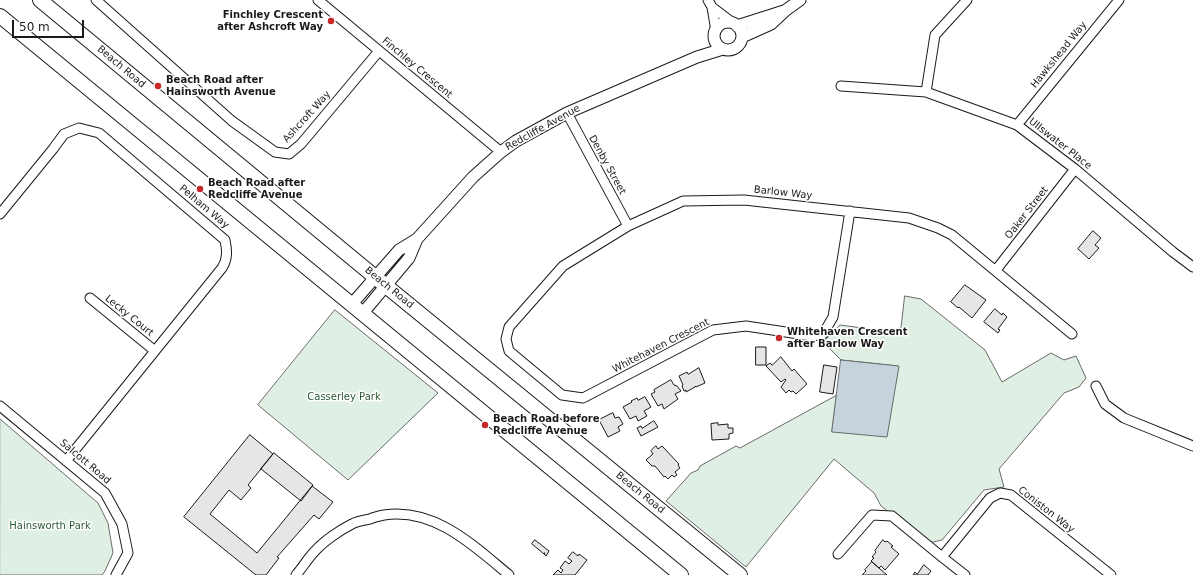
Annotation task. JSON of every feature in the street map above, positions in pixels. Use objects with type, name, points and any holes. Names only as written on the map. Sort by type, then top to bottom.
[{"type":"main road","name":"Beach Road","points":[[40,0],[380,281],[740,575]]},
{"type":"main road","points":[[0,16],[681,575]]},
{"type":"street","name":"Ashcroft Way","points":[[96,0],[232,120],[275,152],[289,154],[301,144],[379,51]]},
{"type":"street","name":"Finchley Crescent","points":[[318,0],[501,152]]},
{"type":"street","points":[[742,37],[771,24],[786,10],[800,0]]},
{"type":"street","points":[[926,92],[935,35],[967,0]]},
{"type":"street","name":"Hawkshead Way","points":[[1017,125],[1119,0]]},
{"type":"street","points":[[710,4],[740,29],[742,37],[736,48],[728,50],[723,49],[717,44],[710,4]]},
{"type":"street","points":[[715,33],[721,25],[729,22],[735,24],[786,10]]},
{"type":"street","name":"Redcliffe Avenue","points":[[697,57],[715,33]]},
{"type":"street","name":"Redcliffe Avenue","points":[[362,314],[399,250],[417,239],[473,177],[501,152],[516,141],[567,113],[697,57],[723,49]]},
{"type":"street","name":"Ullswater Place","points":[[841,86],[926,92],[1017,125],[1075,169],[1173,252],[1193,267]]},
{"type":"street","name":"Denby Street","points":[[567,113],[628,226]]},
{"type":"street","name":"Pelham Way","points":[[0,214],[64,134],[80,128],[99,133],[225,240],[227,254],[225,263],[66,461]]},
{"type":"street","name":"Oaker Street","points":[[996,270],[1075,169]]},
{"type":"street","name":"Barlow Way","points":[[506,339],[509,327],[563,266],[628,226],[683,201],[744,200],[909,218],[938,228],[952,235],[1072,334]]},
{"type":"street","name":"Whitehaven Crescent","points":[[506,339],[509,351],[562,395],[583,398],[713,330],[746,326],[812,336],[823,334],[833,316],[850,211]]},
{"type":"street","name":"Redcliffe Avenue","points":[[351,305],[380,281]]},
{"type":"street","name":"Lecky Court","points":[[90,298],[155,351]]},
{"type":"street","points":[[1096,386],[1105,404],[1124,418],[1193,446]]},
{"type":"street","name":"Salcott Road","points":[[0,406],[105,493],[122,524],[128,553],[116,575]]},
{"type":"street","name":"Coniston Way","points":[[942,557],[990,498],[1000,493],[1011,495],[1111,575]]},
{"type":"street","points":[[296,575],[315,551],[328,539],[353,523],[384,515],[395,514],[409,515],[434,521],[464,539],[510,575]]},
{"type":"street","points":[[838,554],[872,515],[892,516],[965,575]]},
{"type":"green space","points":[[905,296],[921,299],[985,350],[1002,382],[1051,353],[1064,360],[1076,356],[1086,378],[1079,387],[1064,393],[999,469],[1004,487],[984,490],[942,540],[929,543],[881,506],[874,493],[834,459],[746,567],[666,501],[691,473],[698,470],[700,466],[736,446],[740,448],[837,395],[832,432],[898,366],[841,360],[823,342],[840,325],[900,333]]},
{"type":"green space","name":"Casserley Park","points":[[335,310],[438,393],[348,480],[258,405]]},
{"type":"green space","name":"Hainsworth Park","points":[[0,419],[98,503],[108,523],[113,553],[102,575],[0,575]]},
{"type":"shaded area","points":[[841,360],[899,366],[887,437],[832,432]]},
{"type":"building","points":[[1093,231],[1101,238],[1095,245],[1099,248],[1089,259],[1078,249]]},
{"type":"building","points":[[965,285],[986,300],[972,318],[951,302]]},
{"type":"building","points":[[995,309],[1007,317],[998,329],[1000,330],[998,333],[984,322]]},
{"type":"building","points":[[756,347],[766,347],[766,365],[756,365]]},
{"type":"building","points":[[781,357],[792,371],[794,369],[807,384],[796,394],[789,390],[786,393],[781,387],[786,380],[785,379],[781,382],[766,366],[770,363],[772,365]]},
{"type":"building","points":[[824,365],[837,367],[833,394],[820,392]]},
{"type":"building","points":[[699,368],[705,383],[696,387],[695,386],[686,392],[686,390],[684,391],[679,376],[687,372],[688,374]]},
{"type":"building","points":[[671,380],[681,391],[675,394],[678,399],[664,409],[662,404],[658,406],[651,394],[655,392],[654,390]]},
{"type":"building","points":[[645,397],[651,407],[644,411],[647,416],[638,421],[636,416],[630,419],[623,407],[637,398],[638,400]]},
{"type":"building","points":[[613,413],[615,418],[619,417],[623,424],[618,427],[620,431],[608,437],[599,420]]},
{"type":"building","points":[[654,421],[658,427],[641,436],[637,428],[641,426],[642,428]]},
{"type":"building","points":[[718,423],[718,425],[728,424],[728,428],[733,428],[733,433],[729,434],[729,439],[712,440],[711,424]]},
{"type":"building","points":[[250,435],[273,454],[248,485],[251,488],[241,500],[229,490],[210,514],[257,553],[312,486],[333,502],[319,519],[314,515],[277,557],[279,558],[266,575],[256,575],[184,517]]},
{"type":"building","points":[[656,446],[658,449],[662,446],[679,464],[678,465],[680,468],[675,472],[677,475],[674,477],[672,475],[668,479],[665,476],[664,477],[655,466],[652,466],[646,460],[653,454],[651,451]]},
{"type":"building","points":[[274,453],[313,485],[301,501],[261,469]]},
{"type":"building","points":[[535,540],[549,551],[546,556],[532,544]]},
{"type":"building","points":[[883,540],[885,542],[887,541],[893,546],[891,547],[899,554],[885,570],[881,566],[879,568],[871,561],[874,558],[872,557],[876,552],[875,551]]},
{"type":"building","points":[[573,552],[578,556],[579,554],[587,560],[575,575],[553,575],[558,570],[561,573],[563,570],[560,568],[565,561],[569,564],[572,561],[568,558]]},
{"type":"building","points":[[872,562],[887,575],[862,575]]},
{"type":"building","points":[[924,565],[931,571],[928,575],[913,575],[915,572],[917,574]]},
{"type":"place","name":"Finchley Crescent after Ashcroft Way","points":[[331,21]]},
{"type":"place","name":"Beach Road after Hainsworth Avenue","points":[[158,86]]},
{"type":"place","name":"Beach Road after Redcliffe Avenue","points":[[200,189]]},
{"type":"place","name":"Whitehaven Crescent after Barlow Way","points":[[779,338]]},
{"type":"place","name":"Beach Road before Redcliffe Avenue","points":[[485,425]]}]
